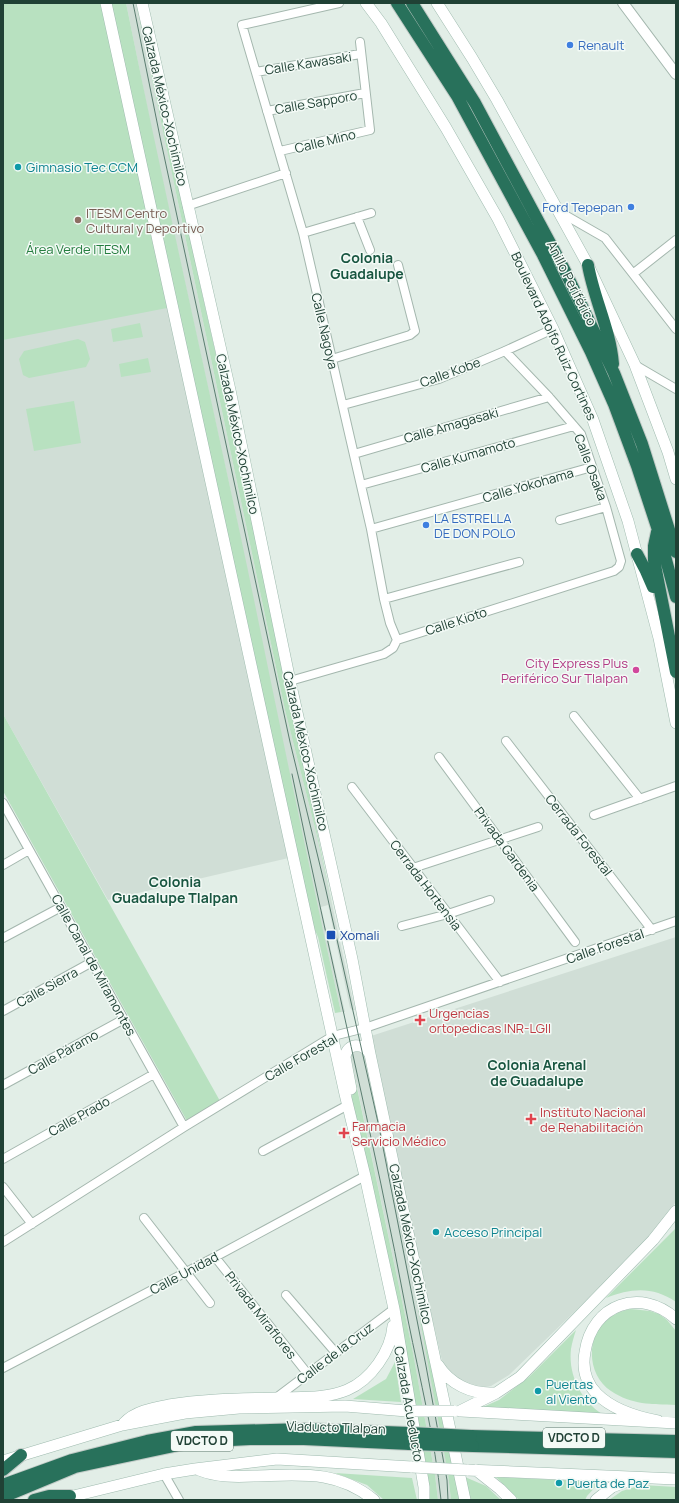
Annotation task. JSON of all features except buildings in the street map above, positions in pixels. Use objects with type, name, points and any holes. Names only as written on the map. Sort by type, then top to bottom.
[{"type":"highway","name":"Anillo Periférico","points":[[397,3],[457,96],[568,305],[614,404],[637,466],[658,530],[676,597]]},
{"type":"highway","name":"Anillo Periférico","points":[[412,3],[476,103],[565,271],[614,373],[642,444],[674,540],[676,552]]},
{"type":"highway","points":[[588,265],[594,295],[610,343],[614,373]]},
{"type":"highway","points":[[658,530],[654,546],[654,560],[676,672]]},
{"type":"highway","points":[[637,554],[650,579],[666,623]]},
{"type":"highway","name":"Viaducto Tlalpan","points":[[3,1485],[72,1460],[196,1432],[304,1429],[410,1439]]},
{"type":"highway","name":"Viaducto Tlalpan","points":[[3,1497],[75,1467],[193,1442],[250,1439],[410,1439],[676,1452]]},
{"type":"highway","name":"Viaducto Tlalpan","points":[[472,1441],[676,1441]]},
{"type":"highway","points":[[3,1470],[21,1455]]},
{"type":"highway","points":[[34,1500],[49,1496],[70,1496]]},
{"type":"main road","points":[[106,3],[347,1103],[365,1176],[394,1309],[392,1334],[384,1353],[374,1368],[354,1386],[338,1393],[322,1396],[207,1400],[174,1404],[138,1413],[122,1425]]},
{"type":"main road","name":"Calzada México-Xochimilco","points":[[142,3],[230,390],[290,681],[352,958],[364,1028],[466,1500]]},
{"type":"main road","name":"Boulevard Adolfo Ruiz Cortines","points":[[366,3],[446,128],[498,219],[553,329],[593,420],[628,521],[659,638],[676,723]]},
{"type":"main road","points":[[437,3],[497,100],[588,265],[635,365],[668,452],[676,479]]},
{"type":"main road","points":[[347,1103],[351,1085],[345,1057],[346,1053],[353,1046],[360,1045],[366,1048],[370,1054]]},
{"type":"main road","points":[[457,1411],[496,1393],[512,1383],[527,1370],[653,1240],[676,1211]]},
{"type":"main road","points":[[658,1421],[620,1409],[598,1394],[589,1383],[585,1371],[585,1347],[590,1332],[596,1321],[617,1307],[637,1303],[652,1305],[665,1311],[676,1319]]},
{"type":"main road","name":"Calzada Acueducto","points":[[394,1309],[424,1487],[424,1500]]},
{"type":"main road","points":[[436,1361],[445,1374],[457,1384],[476,1392],[496,1393]]},
{"type":"main road","name":"Viaducto Tlalpan","points":[[3,1461],[122,1425],[185,1413],[239,1408],[345,1406],[676,1423]]},
{"type":"main road","points":[[56,1500],[195,1468],[277,1459],[471,1470],[675,1479]]},
{"type":"main road","points":[[195,1468],[205,1472],[225,1476],[308,1475],[329,1477],[349,1484],[374,1500]]},
{"type":"main road","points":[[471,1470],[500,1489],[511,1500]]},
{"type":"main road","points":[[596,1500],[619,1483],[632,1479],[645,1478]]},
{"type":"street","name":"Calle Nagoya","points":[[338,3],[242,24],[303,233],[372,529],[384,599],[390,623],[397,640]]},
{"type":"street","points":[[623,3],[673,63],[676,74]]},
{"type":"street","points":[[360,42],[365,93]]},
{"type":"street","name":"Calle Kawasaki","points":[[256,72],[360,54]]},
{"type":"street","name":"Calle Sapporo","points":[[268,111],[365,93]]},
{"type":"street","name":"Calle Mino","points":[[280,152],[370,130],[365,93]]},
{"type":"street","points":[[187,206],[286,173]]},
{"type":"street","points":[[557,211],[605,238],[634,273],[676,329]]},
{"type":"street","points":[[303,233],[371,212]]},
{"type":"street","points":[[357,217],[370,250]]},
{"type":"street","points":[[634,273],[676,240]]},
{"type":"street","points":[[332,359],[410,335],[415,331],[398,265]]},
{"type":"street","name":"Calle Kobe","points":[[342,405],[439,378],[505,352],[553,329]]},
{"type":"street","name":"Calle Osaka","points":[[505,352],[549,397],[581,434],[606,508],[621,561]]},
{"type":"street","points":[[635,365],[676,389]]},
{"type":"street","name":"Calle Amagasaki","points":[[354,454],[549,397]]},
{"type":"street","name":"Calle Kumamoto","points":[[361,485],[574,426]]},
{"type":"street","name":"Calle Yokohama","points":[[372,529],[592,467]]},
{"type":"street","points":[[560,520],[606,508]]},
{"type":"street","name":"Calle Kioto","points":[[290,681],[384,654],[393,648],[397,640],[614,570],[619,567],[621,561]]},
{"type":"street","points":[[384,599],[519,562]]},
{"type":"street","points":[[574,716],[640,799]]},
{"type":"street","name":"Cerrada Forestal","points":[[506,741],[652,930]]},
{"type":"street","name":"Privada Gardenia","points":[[440,756],[575,942]]},
{"type":"street","points":[[594,815],[676,786]]},
{"type":"street","name":"Cerrada Hortensia","points":[[352,788],[500,982]]},
{"type":"street","name":"Calle Canal de Miramontes","points":[[3,803],[184,1127]]},
{"type":"street","points":[[413,868],[501,840],[538,826]]},
{"type":"street","points":[[3,865],[30,850]]},
{"type":"street","points":[[402,926],[448,914],[490,900]]},
{"type":"street","points":[[3,938],[61,907]]},
{"type":"street","name":"Calle Forestal","points":[[3,1242],[184,1127],[333,1036],[364,1028],[676,921]]},
{"type":"street","name":"Calle Sierra","points":[[3,1011],[92,962]]},
{"type":"street","name":"Calle Páramo","points":[[3,1085],[124,1019]]},
{"type":"street","name":"Calle Prado","points":[[3,1159],[154,1074]]},
{"type":"street","points":[[263,1151],[347,1103]]},
{"type":"street","name":"Calle Unidad","points":[[3,1368],[215,1257],[365,1176]]},
{"type":"street","points":[[3,1187],[32,1224]]},
{"type":"street","points":[[144,1218],[210,1303]]},
{"type":"street","name":"Privada Miraflores","points":[[215,1257],[307,1373]]},
{"type":"street","points":[[286,1295],[336,1352]]},
{"type":"street","name":"Calle de la Cruz","points":[[276,1398],[307,1373],[394,1309]]},
{"type":"street","points":[[164,1474],[179,1500]]},
{"type":"shaded area","points":[[3,3],[106,3],[293,857],[108,900],[3,714]]},
{"type":"shaded area","points":[[126,3],[136,3],[285,710],[317,836],[355,1010],[350,1008],[328,905],[321,907],[345,1012],[341,1012],[312,883],[233,502],[155,146]]},
{"type":"shaded area","name":"Instituto Nacional de Rehabilitación","points":[[676,937],[675,1203],[651,1238],[509,1375],[491,1386],[479,1388],[465,1385],[453,1376],[443,1365],[368,1037]]},
{"type":"shaded area","points":[[364,1050],[429,1363],[451,1500],[438,1500],[435,1475],[413,1353],[350,1053]]},
{"type":"green space","name":"Área Verde ITESM","points":[[3,3],[103,3],[167,308],[3,340]]},
{"type":"green space","points":[[111,3],[126,3],[341,1012],[335,1013],[318,937],[313,926]]},
{"type":"green space","points":[[136,3],[138,3],[243,474],[335,918],[317,836],[285,710]]},
{"type":"green space","points":[[140,323],[143,337],[113,342],[111,329]]},
{"type":"green space","points":[[78,339],[85,342],[90,359],[86,367],[29,378],[23,375],[19,359],[24,351]]},
{"type":"green space","points":[[148,358],[151,372],[121,377],[119,364]]},
{"type":"green space","points":[[74,401],[81,443],[34,451],[26,409]]},
{"type":"green space","points":[[3,714],[220,1101],[187,1121],[3,791]]},
{"type":"green space","points":[[349,1050],[413,1353],[435,1475],[438,1500],[426,1500],[351,1100],[353,1092]]},
{"type":"green space","points":[[676,1228],[676,1302],[659,1293],[642,1290],[624,1292],[606,1298]]},
{"type":"green space","points":[[414,1287],[463,1500],[451,1500],[448,1474]]},
{"type":"green space","points":[[631,1309],[650,1311],[659,1314],[667,1320],[676,1331],[676,1405],[642,1403],[626,1399],[611,1391],[603,1384],[598,1376],[592,1357],[592,1347],[595,1337],[599,1329],[611,1316]]},
{"type":"green space","points":[[576,1330],[571,1349],[574,1377],[582,1394],[588,1402],[602,1414],[483,1407],[499,1400],[529,1377]]},
{"type":"green space","points":[[395,1362],[401,1402],[353,1399],[386,1379]]},
{"type":"green space","points":[[335,1473],[412,1478],[417,1500],[384,1500],[367,1485]]},
{"type":"green space","points":[[465,1477],[486,1486],[501,1500],[470,1500]]},
{"type":"green space","points":[[496,1477],[600,1482],[585,1500],[519,1500]]},
{"type":"green space","points":[[642,1485],[676,1487],[676,1500],[609,1500],[622,1491]]},
{"type":"tram line","points":[[133,3],[160,137],[290,742],[325,886],[379,1127],[426,1366],[447,1480],[448,1500]]},
{"type":"tram line","points":[[292,774],[395,1251],[431,1432],[441,1500]]},
{"type":"place","name":"Renault","points":[[570,45]]},
{"type":"place","name":"Gimnasio Tec CCM","points":[[18,167]]},
{"type":"place","name":"Ford Tepepan","points":[[631,207]]},
{"type":"place","name":"ITESM Centro Cultural y Deportivo","points":[[78,220]]},
{"type":"place","name":"LA ESTRELLA DE DON POLO","points":[[426,525]]},
{"type":"place","name":"City Express Plus Periférico Sur Tlalpan","points":[[636,670]]},
{"type":"place","name":"Xomali","points":[[331,935]]},
{"type":"place","name":"Urgencias ortopedicas INR-LGII","points":[[420,1020]]},
{"type":"place","name":"Instituto Nacional de Rehabilitación","points":[[531,1119]]},
{"type":"place","name":"Farmacia Servicio Médico","points":[[344,1133]]},
{"type":"place","name":"Acceso Principal","points":[[436,1232]]},
{"type":"place","name":"Puertas al Viento","points":[[538,1391]]},
{"type":"place","name":"Puerta de Paz","points":[[559,1483]]},
{"type":"district","name":"Colonia Guadalupe","points":[[367,266]]},
{"type":"district","name":"Colonia Guadalupe Tlalpan","points":[[175,890]]},
{"type":"district","name":"Colonia Arenal de Guadalupe","points":[[537,1074]]}]
